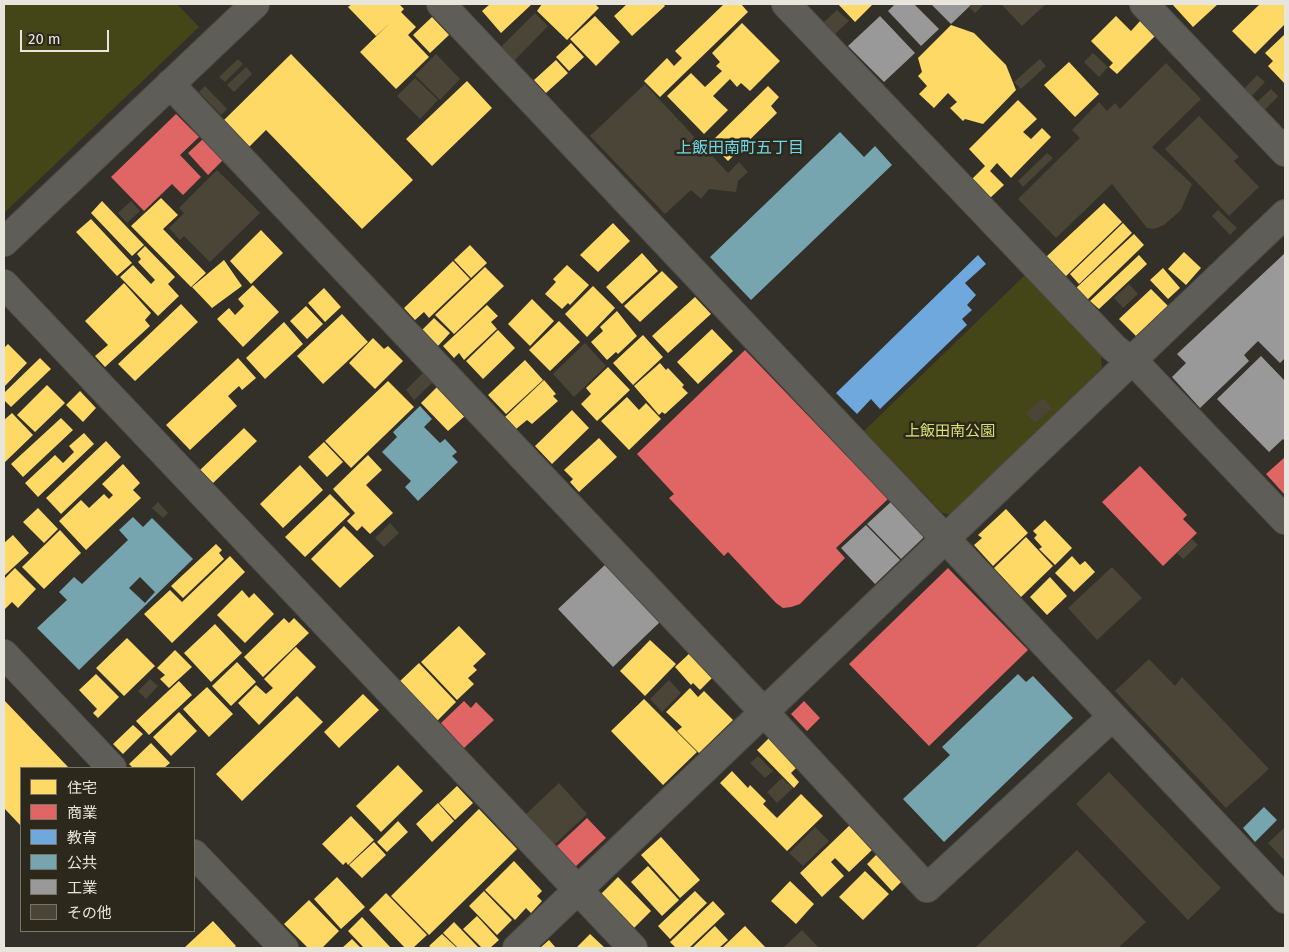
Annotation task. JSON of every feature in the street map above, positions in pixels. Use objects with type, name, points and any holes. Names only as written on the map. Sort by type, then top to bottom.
[{"type":"street","points":[[4,242],[255,4]]},
{"type":"street","points":[[441,4],[1285,900]]},
{"type":"street","points":[[786,4],[1114,348],[1132,361],[1285,520]]},
{"type":"street","points":[[1144,4],[1285,152]]},
{"type":"street","points":[[170,84],[928,888],[1112,717]]},
{"type":"street","points":[[517,948],[1285,214]]},
{"type":"street","points":[[4,284],[632,948]]},
{"type":"street","points":[[4,654],[111,767]]},
{"type":"street","points":[[195,855],[284,948]]},
{"type":"green space","points":[[4,4],[177,4],[199,27],[4,213]]},
{"type":"green space","name":"上飯田南公園","points":[[1025,275],[1101,355],[1102,368],[952,515],[942,513],[864,431]]},
{"type":"building: 住宅","points":[[352,4],[399,4],[404,9],[401,12],[416,27],[408,35],[429,57],[396,89],[360,52],[391,22],[376,36],[348,7]]},
{"type":"building: 住宅","points":[[490,4],[532,4],[501,33],[482,11]]},
{"type":"building: 住宅","points":[[542,4],[595,4],[599,8],[567,40],[537,11]]},
{"type":"building: 住宅","points":[[627,4],[663,4],[665,6],[632,36],[614,16]]},
{"type":"building: 住宅","points":[[724,4],[741,4],[748,12],[660,97],[644,81],[667,58],[674,66],[682,58],[675,51]]},
{"type":"building: 住宅","points":[[838,4],[873,4],[855,22]]},
{"type":"building: 住宅","points":[[1172,4],[1218,4],[1193,27]]},
{"type":"building: 住宅","points":[[1260,4],[1285,4],[1285,24],[1255,54],[1232,31]]},
{"type":"building: 住宅","points":[[595,16],[620,42],[596,66],[570,39]]},
{"type":"building: 住宅","points":[[1116,16],[1131,31],[1141,20],[1156,35],[1117,74],[1109,67],[1113,63],[1091,41]]},
{"type":"building: 住宅","points":[[432,17],[449,35],[430,53],[413,35]]},
{"type":"building: 住宅","points":[[742,23],[780,61],[750,91],[741,83],[737,87],[730,79],[713,96],[728,110],[704,134],[667,96],[691,73],[705,87],[722,71],[716,66],[720,62],[712,53]]},
{"type":"building: 住宅","points":[[951,25],[974,33],[1006,65],[1016,90],[983,124],[965,119],[963,121],[950,108],[957,102],[948,93],[934,108],[919,94],[927,86],[918,76],[922,72],[918,58]]},
{"type":"building: 住宅","points":[[1285,34],[1285,84],[1268,66],[1273,61],[1265,53]]},
{"type":"building: 住宅","points":[[571,43],[584,57],[569,71],[556,57]]},
{"type":"building: 住宅","points":[[291,54],[413,180],[362,229],[266,130],[249,147],[223,121]]},
{"type":"building: 住宅","points":[[556,60],[568,73],[546,93],[534,80]]},
{"type":"building: 住宅","points":[[1069,62],[1099,94],[1075,117],[1044,85]]},
{"type":"building: 住宅","points":[[467,81],[492,108],[432,166],[406,139]]},
{"type":"building: 住宅","points":[[768,86],[779,97],[771,106],[777,113],[728,161],[710,143]]},
{"type":"building: 住宅","points":[[1018,100],[1037,119],[1023,132],[1031,139],[1042,128],[1051,137],[1011,178],[997,163],[990,171],[1004,185],[990,198],[972,179],[985,166],[969,149]]},
{"type":"building: 住宅","points":[[161,198],[178,215],[163,229],[206,273],[191,287],[131,226]]},
{"type":"building: 住宅","points":[[102,201],[144,245],[132,256],[91,213]]},
{"type":"building: 住宅","points":[[1104,203],[1122,222],[1065,277],[1046,257]]},
{"type":"building: 住宅","points":[[91,219],[132,263],[117,276],[76,232]]},
{"type":"building: 住宅","points":[[613,223],[630,241],[598,272],[580,255]]},
{"type":"building: 住宅","points":[[1123,223],[1132,233],[1079,284],[1070,274]]},
{"type":"building: 住宅","points":[[261,230],[283,253],[251,284],[230,261]]},
{"type":"building: 住宅","points":[[1134,234],[1144,245],[1087,300],[1076,288]]},
{"type":"building: 住宅","points":[[470,245],[487,263],[471,278],[454,260]]},
{"type":"building: 住宅","points":[[145,246],[175,277],[168,284],[179,296],[158,316],[120,277],[133,265],[151,284],[155,280],[138,262],[141,259],[137,254]]},
{"type":"building: 住宅","points":[[1184,252],[1201,268],[1186,285],[1168,269]]},
{"type":"building: 住宅","points":[[642,253],[658,271],[622,304],[606,287]]},
{"type":"building: 住宅","points":[[1139,255],[1147,264],[1099,309],[1090,301]]},
{"type":"building: 住宅","points":[[224,260],[242,286],[212,308],[192,287]]},
{"type":"building: 住宅","points":[[453,261],[470,279],[429,318],[424,312],[415,320],[404,308]]},
{"type":"building: 住宅","points":[[567,265],[589,285],[570,305],[568,303],[562,309],[545,294],[556,282],[553,279]]},
{"type":"building: 住宅","points":[[485,267],[504,286],[454,334],[435,315]]},
{"type":"building: 住宅","points":[[1163,268],[1180,288],[1168,299],[1150,280]]},
{"type":"building: 住宅","points":[[662,271],[678,287],[640,322],[624,306]]},
{"type":"building: 住宅","points":[[124,283],[151,313],[145,320],[150,326],[105,367],[95,356],[108,345],[85,321]]},
{"type":"building: 住宅","points":[[253,285],[279,312],[243,347],[217,319],[229,308],[235,315],[244,306],[238,299]]},
{"type":"building: 住宅","points":[[593,286],[615,308],[587,337],[565,314]]},
{"type":"building: 住宅","points":[[324,288],[341,307],[325,322],[308,303]]},
{"type":"building: 住宅","points":[[1151,289],[1168,306],[1136,336],[1119,319]]},
{"type":"building: 住宅","points":[[695,297],[711,314],[668,353],[652,336]]},
{"type":"building: 住宅","points":[[532,299],[554,321],[530,346],[508,324]]},
{"type":"building: 住宅","points":[[181,304],[198,322],[135,381],[118,364]]},
{"type":"building: 住宅","points":[[487,305],[498,316],[491,322],[497,329],[464,360],[459,353],[454,358],[443,346]]},
{"type":"building: 住宅","points":[[306,306],[323,324],[307,339],[290,321]]},
{"type":"building: 住宅","points":[[617,311],[637,336],[618,354],[616,352],[607,360],[591,342],[603,331],[600,327]]},
{"type":"building: 住宅","points":[[342,314],[368,342],[323,384],[297,356]]},
{"type":"building: 住宅","points":[[434,318],[450,333],[437,347],[421,331]]},
{"type":"building: 住宅","points":[[559,321],[580,342],[550,371],[529,350]]},
{"type":"building: 住宅","points":[[284,322],[303,344],[265,379],[246,358]]},
{"type":"building: 住宅","points":[[712,329],[733,351],[698,384],[677,362]]},
{"type":"building: 住宅","points":[[498,330],[515,348],[483,379],[466,361]]},
{"type":"building: 住宅","points":[[643,335],[663,357],[633,385],[613,363]]},
{"type":"building: 住宅","points":[[373,338],[384,349],[388,346],[403,361],[375,389],[349,363]]},
{"type":"building: 住宅","points":[[8,344],[27,363],[4,387],[4,348]]},
{"type":"building: 住宅","points":[[40,358],[51,369],[11,407],[4,400],[4,393]]},
{"type":"building: 住宅","points":[[238,358],[256,378],[242,390],[239,386],[228,396],[237,406],[190,450],[166,425]]},
{"type":"building: 住宅","points":[[525,360],[543,380],[506,414],[488,395]]},
{"type":"building: 住宅","points":[[660,363],[666,370],[668,368],[684,385],[682,387],[688,393],[665,414],[662,412],[659,415],[634,386]]},
{"type":"building: 住宅","points":[[608,367],[630,390],[597,421],[581,404],[591,394],[586,388]]},
{"type":"building: 住宅","points":[[544,380],[556,394],[553,396],[558,401],[532,424],[527,420],[516,429],[505,417]]},
{"type":"building: 住宅","points":[[388,381],[414,407],[351,468],[325,441]]},
{"type":"building: 住宅","points":[[47,385],[65,403],[35,432],[17,415]]},
{"type":"building: 住宅","points":[[438,386],[466,415],[448,431],[421,403]]},
{"type":"building: 住宅","points":[[80,391],[96,408],[83,422],[66,405]]},
{"type":"building: 住宅","points":[[627,397],[639,410],[646,403],[661,419],[629,450],[601,421]]},
{"type":"building: 住宅","points":[[572,410],[589,428],[552,464],[535,446]]},
{"type":"building: 住宅","points":[[12,413],[33,435],[4,463],[4,420]]},
{"type":"building: 住宅","points":[[61,418],[73,430],[23,477],[11,464]]},
{"type":"building: 住宅","points":[[244,428],[257,441],[213,483],[200,470]]},
{"type":"building: 住宅","points":[[84,433],[94,444],[38,497],[25,483],[55,455],[63,463],[74,452],[69,446]]},
{"type":"building: 住宅","points":[[599,438],[617,457],[579,492],[570,482],[573,479],[564,470]]},
{"type":"building: 住宅","points":[[106,441],[121,457],[61,514],[46,498]]},
{"type":"building: 住宅","points":[[324,442],[343,462],[327,477],[308,457]]},
{"type":"building: 住宅","points":[[368,455],[382,470],[366,485],[393,513],[370,534],[362,526],[357,531],[347,521],[355,513],[333,489]]},
{"type":"building: 住宅","points":[[123,464],[140,483],[133,490],[141,498],[86,550],[59,521],[81,500],[89,508],[104,494],[109,499],[113,495],[102,484]]},
{"type":"building: 住宅","points":[[300,465],[323,490],[283,528],[260,504]]},
{"type":"building: 住宅","points":[[330,494],[350,514],[305,557],[285,537]]},
{"type":"building: 住宅","points":[[38,508],[58,529],[44,543],[23,522]]},
{"type":"building: 住宅","points":[[1006,509],[1028,533],[993,566],[974,545],[982,538],[978,535]]},
{"type":"building: 住宅","points":[[1045,520],[1072,548],[1055,565],[1039,549],[1042,547],[1034,538],[1037,535],[1033,531]]},
{"type":"building: 住宅","points":[[344,526],[374,556],[340,588],[311,559]]},
{"type":"building: 住宅","points":[[60,530],[81,553],[44,589],[22,567]]},
{"type":"building: 住宅","points":[[13,535],[29,553],[4,576],[4,543]]},
{"type":"building: 住宅","points":[[1026,537],[1053,566],[1021,597],[994,568]]},
{"type":"building: 住宅","points":[[216,544],[222,550],[219,553],[224,559],[183,598],[171,586]]},
{"type":"building: 住宅","points":[[230,556],[245,572],[172,643],[144,614],[170,590],[182,602]]},
{"type":"building: 住宅","points":[[1072,556],[1080,565],[1085,561],[1095,572],[1074,592],[1055,573]]},
{"type":"building: 住宅","points":[[15,568],[36,589],[18,608],[12,602],[4,610],[4,579]]},
{"type":"building: 住宅","points":[[1050,577],[1067,596],[1047,615],[1030,597]]},
{"type":"building: 住宅","points":[[242,590],[249,598],[254,593],[274,614],[245,643],[217,615]]},
{"type":"building: 住宅","points":[[284,618],[289,623],[294,618],[309,633],[263,677],[244,657]]},
{"type":"building: 住宅","points":[[215,624],[242,653],[211,682],[184,653]]},
{"type":"building: 住宅","points":[[459,626],[486,654],[473,666],[477,670],[468,678],[474,684],[457,700],[421,662]]},
{"type":"building: 住宅","points":[[127,638],[155,666],[124,696],[96,668]]},
{"type":"building: 住宅","points":[[650,640],[676,664],[645,696],[620,671]]},
{"type":"building: 住宅","points":[[296,647],[316,667],[259,725],[238,703],[256,685],[266,694],[273,688],[264,679]]},
{"type":"building: 住宅","points":[[175,650],[192,667],[169,688],[160,679],[165,675],[157,668]]},
{"type":"building: 住宅","points":[[691,652],[714,676],[700,690],[693,683],[691,685],[675,667]]},
{"type":"building: 住宅","points":[[237,662],[256,682],[231,706],[212,686]]},
{"type":"building: 住宅","points":[[419,663],[456,702],[436,722],[399,682]]},
{"type":"building: 住宅","points":[[96,674],[119,697],[98,718],[93,713],[97,709],[79,690]]},
{"type":"building: 住宅","points":[[179,681],[192,695],[149,735],[136,721]]},
{"type":"building: 住宅","points":[[207,687],[233,714],[209,737],[183,709]]},
{"type":"building: 住宅","points":[[690,688],[698,697],[704,691],[733,720],[699,753],[677,731],[682,727],[666,712]]},
{"type":"building: 住宅","points":[[363,694],[379,710],[339,748],[324,732]]},
{"type":"building: 住宅","points":[[297,696],[323,722],[242,801],[216,774]]},
{"type":"building: 住宅","points":[[644,699],[697,752],[663,785],[611,731]]},
{"type":"building: 住宅","points":[[4,700],[68,767],[20,767],[20,825],[4,808]]},
{"type":"building: 住宅","points":[[179,712],[197,731],[171,756],[153,737]]},
{"type":"building: 住宅","points":[[133,725],[143,734],[123,754],[113,744]]},
{"type":"building: 住宅","points":[[770,737],[798,766],[791,773],[799,782],[794,788],[757,750]]},
{"type":"building: 住宅","points":[[151,743],[170,763],[165,767],[132,767],[129,764]]},
{"type":"building: 住宅","points":[[398,765],[423,791],[381,832],[356,806]]},
{"type":"building: 住宅","points":[[732,771],[748,788],[750,785],[766,801],[763,804],[777,818],[801,794],[823,816],[787,851],[720,783]]},
{"type":"building: 住宅","points":[[457,786],[473,803],[455,820],[439,803]]},
{"type":"building: 住宅","points":[[438,803],[454,821],[432,842],[416,824]]},
{"type":"building: 住宅","points":[[479,809],[517,849],[429,935],[391,896]]},
{"type":"building: 住宅","points":[[351,816],[374,840],[348,865],[346,862],[343,865],[322,844]]},
{"type":"building: 住宅","points":[[398,821],[408,832],[387,852],[377,842]]},
{"type":"building: 住宅","points":[[850,825],[873,849],[849,872],[835,858],[831,862],[844,876],[822,897],[800,873]]},
{"type":"building: 住宅","points":[[661,837],[700,880],[680,898],[641,855]]},
{"type":"building: 住宅","points":[[374,842],[386,855],[362,878],[349,865]]},
{"type":"building: 住宅","points":[[878,853],[903,880],[892,891],[867,864]]},
{"type":"building: 住宅","points":[[514,861],[542,891],[537,896],[542,901],[531,913],[526,908],[515,920],[485,890]]},
{"type":"building: 住宅","points":[[648,866],[679,900],[662,916],[631,882]]},
{"type":"building: 住宅","points":[[865,871],[889,894],[863,920],[839,897]]},
{"type":"building: 住宅","points":[[337,877],[365,907],[341,929],[314,899]]},
{"type":"building: 住宅","points":[[618,877],[651,911],[634,928],[601,894]]},
{"type":"building: 住宅","points":[[790,881],[814,904],[796,924],[771,901]]},
{"type":"building: 住宅","points":[[484,891],[512,920],[497,935],[469,906]]},
{"type":"building: 住宅","points":[[695,891],[707,903],[670,939],[658,926]]},
{"type":"building: 住宅","points":[[386,893],[427,935],[413,948],[405,948],[369,910]]},
{"type":"building: 住宅","points":[[309,900],[339,931],[322,948],[308,948],[284,924]]},
{"type":"building: 住宅","points":[[713,901],[725,914],[689,948],[676,948],[670,942]]},
{"type":"building: 住宅","points":[[477,916],[499,940],[490,948],[482,948],[463,929]]},
{"type":"building: 住宅","points":[[362,917],[391,948],[364,948],[348,931]]},
{"type":"building: 住宅","points":[[213,921],[236,946],[234,948],[184,948]]},
{"type":"building: 住宅","points":[[454,922],[479,948],[458,948],[443,933]]},
{"type":"building: 住宅","points":[[715,926],[728,940],[719,948],[692,948]]},
{"type":"building: 住宅","points":[[745,926],[766,948],[722,948]]},
{"type":"building: 住宅","points":[[442,934],[457,948],[432,948],[429,946]]},
{"type":"building: 住宅","points":[[590,934],[605,948],[576,948]]},
{"type":"building: 住宅","points":[[352,939],[361,948],[342,948]]},
{"type":"building: 住宅","points":[[549,940],[556,948],[540,948]]},
{"type":"building: 商業","points":[[176,114],[199,137],[180,155],[201,177],[183,195],[172,184],[144,211],[111,177]]},
{"type":"building: 商業","points":[[203,139],[223,160],[208,175],[188,153]]},
{"type":"building: 商業","points":[[745,350],[888,499],[836,548],[845,558],[800,604],[791,607],[783,608],[776,603],[728,552],[724,556],[669,498],[674,494],[637,454]]},
{"type":"building: 商業","points":[[1285,457],[1285,495],[1266,474]]},
{"type":"building: 商業","points":[[1140,466],[1187,515],[1183,519],[1197,533],[1163,566],[1102,502]]},
{"type":"building: 商業","points":[[948,568],[1028,650],[929,746],[849,664]]},
{"type":"building: 商業","points":[[464,701],[471,708],[476,702],[494,720],[464,748],[441,723]]},
{"type":"building: 商業","points":[[804,701],[820,718],[807,731],[791,714]]},
{"type":"building: 商業","points":[[587,818],[606,838],[575,867],[557,846]]},
{"type":"building: 教育","points":[[978,255],[986,264],[965,283],[976,295],[967,305],[972,310],[962,319],[967,325],[880,409],[871,399],[857,414],[836,393]]},
{"type":"building: 公共","points":[[840,132],[864,157],[875,146],[892,165],[751,300],[710,257]]},
{"type":"building: 公共","points":[[420,406],[432,419],[424,427],[440,443],[445,439],[457,452],[452,456],[458,462],[418,501],[405,487],[411,481],[382,452],[397,437],[393,432]]},
{"type":"building: 公共","points":[[133,517],[143,527],[152,518],[193,559],[79,670],[37,628],[67,600],[59,592],[74,577],[82,584],[128,540],[119,530]],"holes":[[[140,577],[155,592],[145,603],[129,588]]]},
{"type":"building: 公共","points":[[1018,674],[1026,682],[1033,676],[1073,718],[944,842],[903,799],[950,755],[942,747]]},
{"type":"building: 公共","points":[[1264,807],[1277,820],[1255,842],[1243,828]]},
{"type":"building: 工業","points":[[895,4],[914,4],[939,29],[921,46],[888,11]]},
{"type":"building: 工業","points":[[931,4],[972,4],[951,24]]},
{"type":"building: 工業","points":[[880,16],[915,53],[884,82],[848,46]]},
{"type":"building: 工業","points":[[1285,253],[1285,358],[1280,363],[1258,341],[1244,355],[1249,361],[1200,408],[1172,377],[1186,363],[1177,354]]},
{"type":"building: 工業","points":[[1261,356],[1285,381],[1285,441],[1283,439],[1269,452],[1217,399]]},
{"type":"building: 工業","points":[[893,500],[923,532],[923,538],[901,559],[867,524]]},
{"type":"building: 工業","points":[[866,525],[900,560],[875,584],[841,548]]},
{"type":"building: 工業","points":[[606,564],[661,621],[613,667],[558,609]]},
{"type":"building: その他","points":[[973,4],[984,4],[975,13],[969,7]]},
{"type":"building: その他","points":[[1001,4],[1046,4],[1022,26]]},
{"type":"building: その他","points":[[837,10],[849,21],[834,35],[823,23]]},
{"type":"building: その他","points":[[535,13],[548,26],[514,61],[501,47]]},
{"type":"building: その他","points":[[1093,53],[1108,67],[1099,77],[1084,62]]},
{"type":"building: その他","points":[[436,54],[460,79],[440,100],[415,75]]},
{"type":"building: その他","points":[[238,59],[243,64],[225,82],[219,77]]},
{"type":"building: その他","points":[[1040,59],[1046,66],[1021,89],[1014,82]]},
{"type":"building: その他","points":[[1166,63],[1201,99],[1152,147],[1192,184],[1181,210],[1164,225],[1154,229],[1147,228],[1112,184],[1056,238],[1018,199],[1080,138],[1072,130],[1099,102],[1107,111],[1115,103],[1120,109]]},
{"type":"building: その他","points":[[246,67],[252,74],[234,92],[227,85]]},
{"type":"building: その他","points":[[1257,75],[1265,82],[1251,97],[1243,90]]},
{"type":"building: その他","points":[[415,78],[438,100],[420,119],[397,96]]},
{"type":"building: その他","points":[[645,84],[728,173],[739,162],[748,172],[738,181],[736,192],[709,189],[701,199],[691,190],[665,214],[590,136]]},
{"type":"building: その他","points":[[205,86],[227,109],[221,115],[199,92]]},
{"type":"building: その他","points":[[1271,89],[1278,96],[1264,111],[1256,103]]},
{"type":"building: その他","points":[[1199,116],[1239,157],[1234,161],[1259,187],[1229,216],[1165,149]]},
{"type":"building: その他","points":[[1047,153],[1053,158],[1023,187],[1018,181]]},
{"type":"building: その他","points":[[217,170],[260,213],[210,262],[184,236],[180,240],[169,228],[184,213],[179,208]]},
{"type":"building: その他","points":[[131,201],[140,211],[127,223],[118,213]]},
{"type":"building: その他","points":[[1218,210],[1237,228],[1230,235],[1212,216]]},
{"type":"building: その他","points":[[1129,284],[1138,294],[1123,308],[1114,298]]},
{"type":"building: その他","points":[[585,343],[606,366],[574,397],[553,374]]},
{"type":"building: その他","points":[[423,373],[432,383],[414,400],[406,390]]},
{"type":"building: その他","points":[[1043,398],[1052,409],[1035,423],[1026,413]]},
{"type":"building: その他","points":[[158,502],[168,513],[163,518],[152,508]]},
{"type":"building: その他","points":[[390,523],[399,533],[384,547],[375,538]]},
{"type":"building: その他","points":[[1192,539],[1198,545],[1183,559],[1177,553]]},
{"type":"building: その他","points":[[1112,567],[1142,598],[1097,640],[1068,608]]},
{"type":"building: その他","points":[[1149,659],[1175,686],[1182,677],[1269,769],[1226,808],[1115,691]]},
{"type":"building: その他","points":[[150,679],[158,686],[146,699],[138,691]]},
{"type":"building: その他","points":[[669,680],[681,693],[662,712],[650,699]]},
{"type":"building: その他","points":[[758,756],[773,771],[765,778],[750,763]]},
{"type":"building: その他","points":[[1109,772],[1221,888],[1188,920],[1076,804]]},
{"type":"building: その他","points":[[782,778],[793,788],[777,803],[767,792]]},
{"type":"building: その他","points":[[559,783],[587,814],[554,845],[525,815]]},
{"type":"building: その他","points":[[815,827],[829,841],[803,866],[789,853]]},
{"type":"building: その他","points":[[1285,827],[1285,861],[1268,843]]},
{"type":"building: その他","points":[[1077,850],[1146,922],[1118,948],[976,947]]},
{"type":"building: その他","points":[[802,930],[819,948],[783,948]]},
{"type":"district","name":"上飯田南町五丁目","points":[[740,149]]}]
